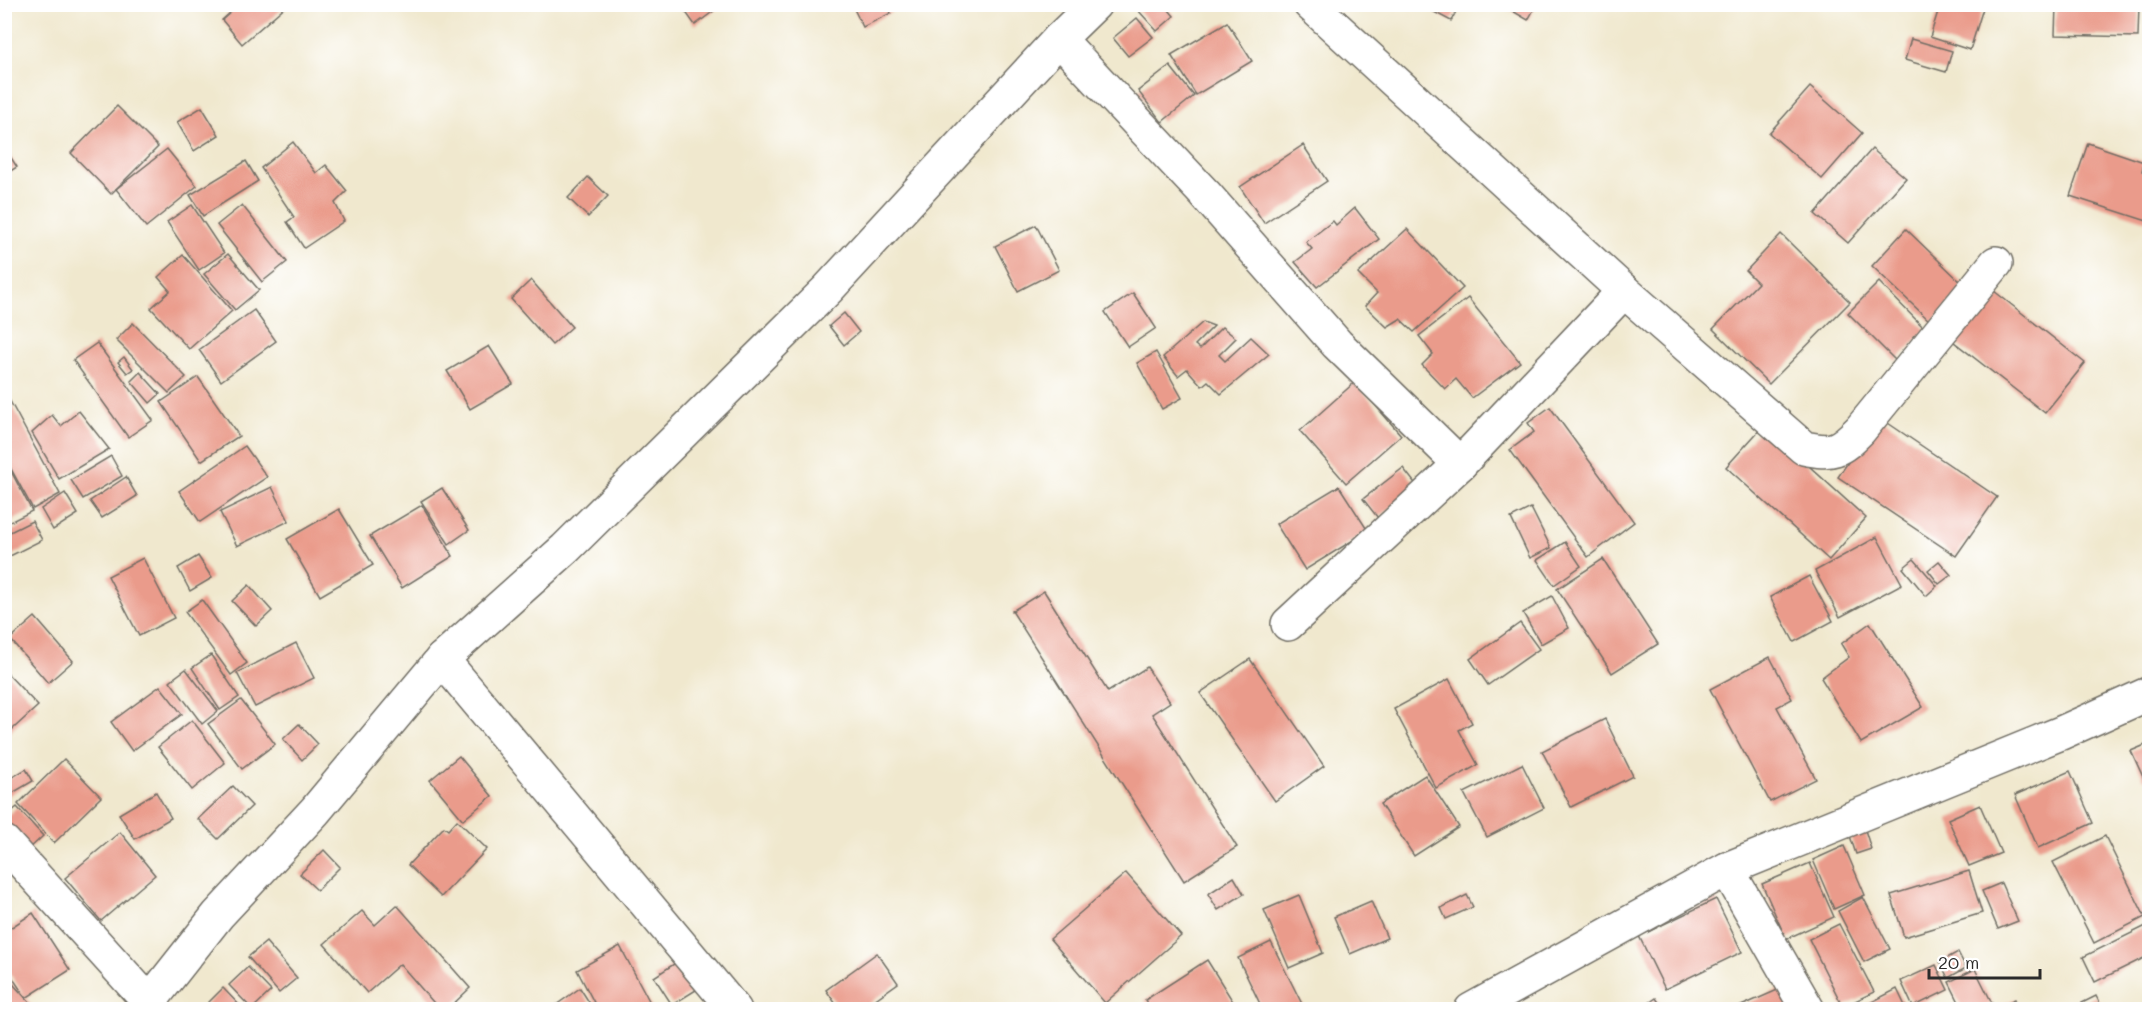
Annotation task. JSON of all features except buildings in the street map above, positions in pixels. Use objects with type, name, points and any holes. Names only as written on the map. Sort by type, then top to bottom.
[{"type":"street","points":[[4,842],[146,1006],[218,915],[315,811],[442,658],[565,549],[828,289],[1059,39],[1095,4]]},
{"type":"street","points":[[1310,4],[1624,291],[1804,448],[1823,452],[1844,446],[1860,430],[1996,263]]},
{"type":"street","points":[[1059,39],[1205,194],[1337,344],[1460,464]]},
{"type":"street","points":[[1288,624],[1460,464],[1624,291]]},
{"type":"street","points":[[442,658],[735,1010]]},
{"type":"street","points":[[1471,1010],[1727,869],[2061,733],[2150,693]]},
{"type":"street","points":[[1727,869],[1808,1010]]}]
